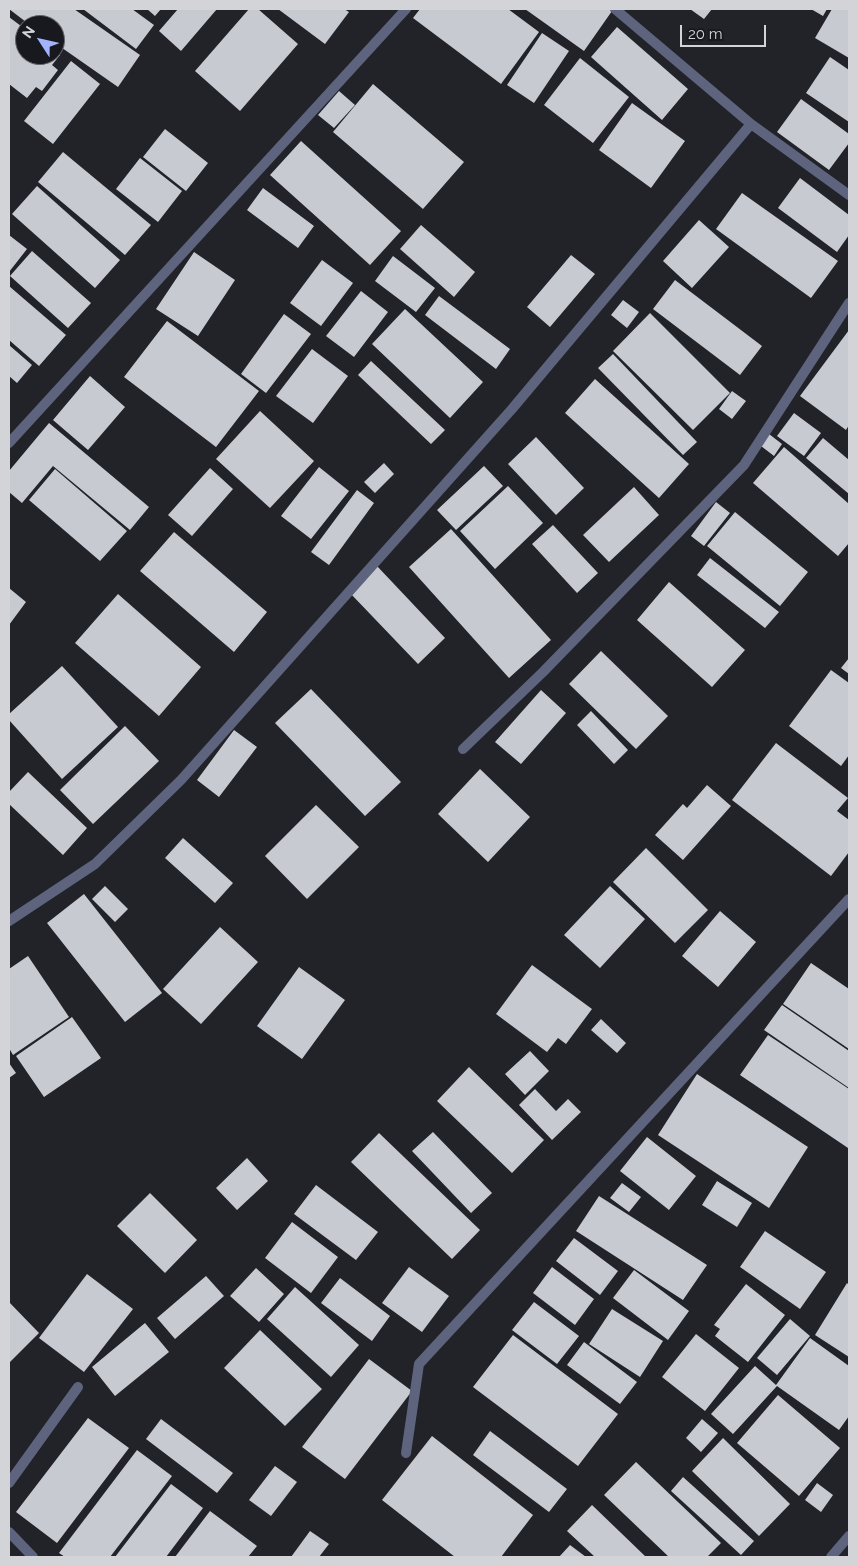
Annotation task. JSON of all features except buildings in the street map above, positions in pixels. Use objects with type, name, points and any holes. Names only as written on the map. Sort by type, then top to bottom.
[{"type":"street","points":[[9,444],[406,9]]},
{"type":"street","points":[[614,9],[751,124],[849,196]]},
{"type":"street","points":[[9,921],[95,864],[181,780],[512,409],[751,124]]},
{"type":"street","points":[[463,749],[543,672],[744,465],[849,303]]},
{"type":"street","points":[[406,1453],[419,1364],[849,899]]},
{"type":"street","points":[[9,1483],[78,1387]]},
{"type":"street","points":[[9,1532],[33,1557]]},
{"type":"street","points":[[831,1557],[849,1536]]}]
